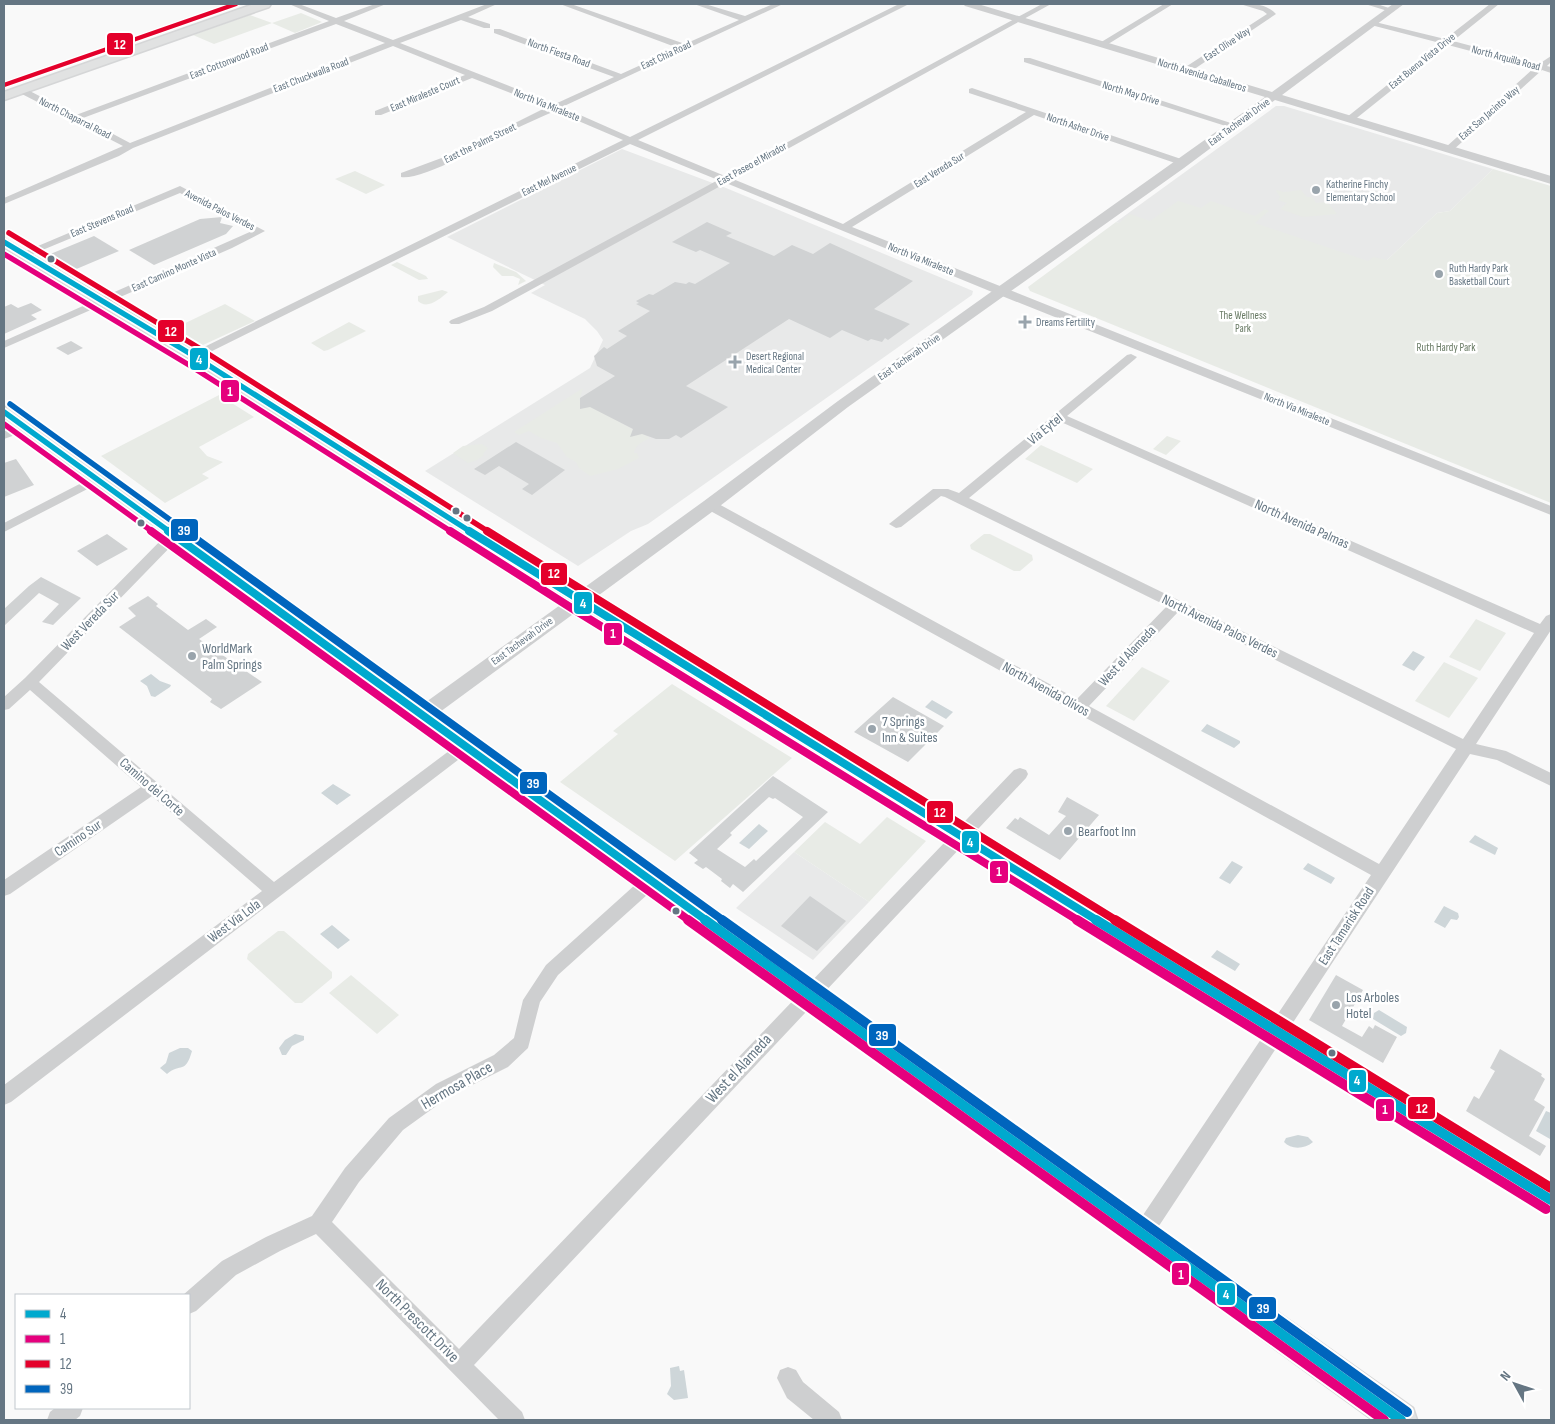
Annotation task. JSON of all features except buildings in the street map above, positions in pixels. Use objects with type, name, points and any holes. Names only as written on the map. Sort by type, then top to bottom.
[{"type":"main road","points":[[4,96],[265,4]]},
{"type":"main road","points":[[4,242],[194,356],[578,600],[1551,1200]]},
{"type":"main road","points":[[4,412],[809,995],[1401,1420]]},
{"type":"street","name":"North Via Miraleste","points":[[293,4],[554,107],[1001,292],[1551,510]]},
{"type":"street","name":"East Cottonwood Road","points":[[76,118],[382,4]]},
{"type":"street","name":"East Chuckwalla Road","points":[[4,201],[112,156],[130,146],[493,4]]},
{"type":"street","points":[[564,4],[684,47]]},
{"type":"street","points":[[698,4],[745,19]]},
{"type":"street","name":"East Chia Road","points":[[554,107],[779,4]]},
{"type":"street","name":"East Mel Avenue","points":[[194,356],[904,4]]},
{"type":"street","name":"North Avenida Caballeros","points":[[968,4],[1551,180]]},
{"type":"street","name":"East Paseo el Mirador","points":[[455,322],[488,309],[1047,4]]},
{"type":"street","points":[[1102,44],[1169,4]]},
{"type":"street","name":"East Olive Way","points":[[1187,70],[1272,14],[1266,10],[1244,4]]},
{"type":"street","points":[[1368,4],[1395,7]]},
{"type":"street","name":"East Buena Vista Drive","points":[[1350,119],[1495,4]]},
{"type":"street","name":"East Tachevah Drive","points":[[422,715],[710,505],[843,404],[1184,163],[1395,7]]},
{"type":"street","points":[[461,16],[487,26]]},
{"type":"street","name":"North Arquilla Road","points":[[1374,23],[1551,70]]},
{"type":"street","name":"North Fiesta Road","points":[[497,31],[620,76]]},
{"type":"street","name":"East San Jacinto Way","points":[[1449,149],[1551,58]]},
{"type":"street","name":"North May Drive","points":[[1027,60],[1235,126]]},
{"type":"street","name":"East Miraleste Court","points":[[378,114],[472,75]]},
{"type":"street","name":"North Chaparral Road","points":[[21,90],[130,146]]},
{"type":"street","name":"North Asher Drive","points":[[972,91],[1184,163]]},
{"type":"street","name":"East the Palms Street","points":[[404,175],[427,168],[554,107]]},
{"type":"street","name":"East Vereda Sur","points":[[845,227],[1032,112]]},
{"type":"street","name":"Avenida Palos Verdes","points":[[180,190],[260,231]]},
{"type":"street","name":"East Stevens Road","points":[[24,254],[180,190]]},
{"type":"street","name":"East Camino Monte Vista","points":[[4,345],[100,301],[154,280],[260,231]]},
{"type":"street","name":"Via Eytel","points":[[960,499],[1131,357]]},
{"type":"street","name":"North Avenida Palmas","points":[[1060,417],[1547,625]]},
{"type":"street","points":[[4,435],[25,427]]},
{"type":"street","points":[[4,528],[97,479]]},
{"type":"street","name":"North Avenida Palos Verdes","points":[[896,524],[938,492],[948,493],[1466,747],[1501,755],[1551,780]]},
{"type":"street","name":"North Avenida Olivos","points":[[710,505],[1382,872]]},
{"type":"street","name":"West Vereda Sur","points":[[4,705],[30,682],[174,535]]},
{"type":"street","name":"West el Alameda","points":[[1079,707],[1176,605]]},
{"type":"street","name":"East Tamarisk Road","points":[[1142,1234],[1547,625]]},
{"type":"street","name":"Camino del Corte","points":[[30,682],[273,891]]},
{"type":"street","name":"West Via Lola","points":[[4,1096],[466,746]]},
{"type":"street","name":"West el Alameda","points":[[460,1364],[1020,774]]},
{"type":"street","name":"Camino Sur","points":[[4,889],[153,788]]},
{"type":"street","name":"Hermosa Place","points":[[319,1223],[352,1175],[396,1124],[443,1090],[501,1061],[522,1042],[532,1000],[552,970],[652,880]]},
{"type":"street","points":[[190,1303],[229,1268],[273,1244],[319,1223]]},
{"type":"street","name":"North Prescott Drive","points":[[319,1223],[514,1420]]},
{"type":"street","points":[[788,1378],[795,1390],[831,1420]]},
{"type":"street","points":[[58,1420],[71,1409]]},
{"type":"shaded area","name":"Katherine Finchy Elementary School","points":[[1276,106],[1284,106],[1493,169],[1450,211],[1437,213],[1387,260],[1382,260],[1328,299],[1116,222]]},
{"type":"shaded area","name":"Desert Regional Medical Center","points":[[622,149],[726,188],[973,291],[972,295],[648,524],[631,531],[578,566],[425,471],[590,368],[603,340],[585,319],[531,293],[545,285],[447,237]]},
{"type":"shaded area","points":[[1413,651],[1425,657],[1414,671],[1402,665]]},
{"type":"shaded area","points":[[151,674],[160,681],[171,685],[155,697],[151,696],[147,686],[140,681]]},
{"type":"shaded area","points":[[932,700],[953,712],[946,719],[925,707]]},
{"type":"shaded area","points":[[1207,724],[1240,741],[1240,743],[1234,748],[1201,731]]},
{"type":"shaded area","points":[[333,784],[351,795],[337,805],[321,793]]},
{"type":"shaded area","points":[[759,824],[768,831],[749,849],[739,843]]},
{"type":"shaded area","points":[[1475,835],[1498,848],[1495,855],[1469,842]]},
{"type":"shaded area","points":[[794,852],[869,902],[813,960],[736,908]]},
{"type":"shaded area","points":[[1232,861],[1243,867],[1230,884],[1219,878]]},
{"type":"shaded area","points":[[1308,863],[1335,878],[1331,884],[1303,869]]},
{"type":"shaded area","points":[[1444,906],[1458,913],[1459,917],[1457,920],[1451,919],[1445,928],[1434,922]]},
{"type":"shaded area","points":[[332,925],[350,940],[338,949],[320,934]]},
{"type":"shaded area","points":[[1217,950],[1240,964],[1235,971],[1211,957]]},
{"type":"shaded area","points":[[1379,1010],[1407,1027],[1406,1033],[1401,1036],[1373,1019],[1374,1013]]},
{"type":"shaded area","points":[[295,1034],[304,1036],[304,1040],[292,1046],[286,1055],[282,1055],[279,1048],[285,1040]]},
{"type":"shaded area","points":[[180,1048],[188,1048],[192,1051],[187,1063],[185,1066],[167,1074],[160,1068],[166,1063],[169,1053]]},
{"type":"shaded area","points":[[1546,1111],[1551,1113],[1550,1139],[1536,1131]]},
{"type":"shaded area","points":[[1298,1135],[1308,1137],[1313,1142],[1298,1148],[1287,1145],[1284,1142],[1286,1138]]},
{"type":"shaded area","points":[[679,1366],[680,1371],[684,1370],[688,1398],[674,1400],[667,1394],[671,1386],[670,1368]]},
{"type":"green space","points":[[301,13],[322,22],[295,33],[272,23]]},
{"type":"green space","points":[[250,15],[272,23],[214,44],[193,35]]},
{"type":"green space","name":"Ruth Hardy Park","points":[[1493,169],[1551,186],[1551,503],[1030,291],[1028,287],[1116,222],[1119,223],[1130,214],[1150,221],[1178,201],[1201,208],[1211,201],[1255,216],[1265,209],[1269,211],[1255,223],[1368,261],[1373,257],[1387,260],[1437,213],[1450,211]]},
{"type":"green space","points":[[355,171],[385,185],[366,194],[335,179]]},
{"type":"green space","points":[[1277,190],[1284,192],[1301,190],[1307,197],[1312,197],[1316,203],[1327,202],[1337,214],[1303,217],[1280,209],[1287,203],[1278,200],[1280,197]]},
{"type":"green space","points":[[397,262],[426,276],[428,279],[419,280],[391,265]]},
{"type":"green space","points":[[494,263],[516,272],[526,281],[518,285],[520,279],[513,276],[502,276],[493,267]]},
{"type":"green space","points":[[442,290],[448,292],[429,304],[418,301],[418,296]]},
{"type":"green space","points":[[225,304],[255,321],[203,345],[175,328]]},
{"type":"green space","points":[[349,322],[366,331],[324,351],[311,343]]},
{"type":"green space","points":[[583,388],[579,400],[634,430],[632,434],[641,433],[650,438],[636,448],[634,453],[637,453],[639,458],[618,469],[590,476],[579,468],[576,462],[567,457],[557,443],[541,438],[529,431],[519,435],[514,432]]},
{"type":"green space","points":[[219,395],[254,417],[199,447],[207,456],[223,462],[202,474],[209,478],[165,503],[101,456]]},
{"type":"green space","points":[[1167,436],[1181,441],[1166,455],[1153,449]]},
{"type":"green space","points":[[482,444],[488,448],[484,455],[468,463],[453,453],[463,446]]},
{"type":"green space","points":[[1041,445],[1093,469],[1077,483],[1025,459]]},
{"type":"green space","points":[[984,534],[990,534],[1032,555],[1033,560],[1020,571],[1014,571],[971,549],[970,545]]},
{"type":"green space","points":[[1476,619],[1506,633],[1480,671],[1449,657]]},
{"type":"green space","points":[[1444,662],[1478,678],[1449,718],[1415,701]]},
{"type":"green space","points":[[1142,667],[1170,681],[1134,721],[1106,706]]},
{"type":"green space","points":[[672,684],[792,758],[675,861],[560,782],[618,734],[613,731]]},
{"type":"green space","points":[[887,817],[926,841],[869,902],[794,852],[825,822],[860,844]]},
{"type":"green space","points":[[278,931],[284,931],[332,972],[332,978],[302,1003],[295,1003],[247,959],[248,954]]},
{"type":"green space","points":[[351,975],[399,1015],[377,1034],[329,993]]},
{"type":"transit line","name":"12","points":[[4,85],[236,4]]},
{"type":"transit line","name":"12","points":[[9,233],[199,348],[583,592],[1551,1188]]},
{"type":"transit line","name":"4","points":[[4,242],[194,356],[578,600],[1551,1200]]},
{"type":"transit line","name":"1","points":[[4,254],[189,365],[573,609],[1546,1209]]},
{"type":"transit line","name":"39","points":[[10,404],[815,987],[1407,1412]]},
{"type":"transit line","name":"4","points":[[4,412],[809,995],[1401,1420]]},
{"type":"transit line","name":"1","points":[[4,424],[803,1003],[1384,1420]]},
{"type":"place","name":"Katherine Finchy Elementary School","points":[[1316,190]]},
{"type":"place","name":"Ruth Hardy Park Basketball Court","points":[[1439,274]]},
{"type":"place","name":"Dreams Fertility","points":[[1025,322]]},
{"type":"place","name":"Desert Regional Medical Center","points":[[735,362]]},
{"type":"place","name":"WorldMark Palm Springs","points":[[192,656]]},
{"type":"place","name":"7 Springs Inn & Suites","points":[[872,729]]},
{"type":"place","name":"Bearfoot Inn","points":[[1068,831]]},
{"type":"place","name":"Los Arboles Hotel","points":[[1336,1005]]},
{"type":"park label","name":"The Wellness Park","points":[[1243,321]]}]
